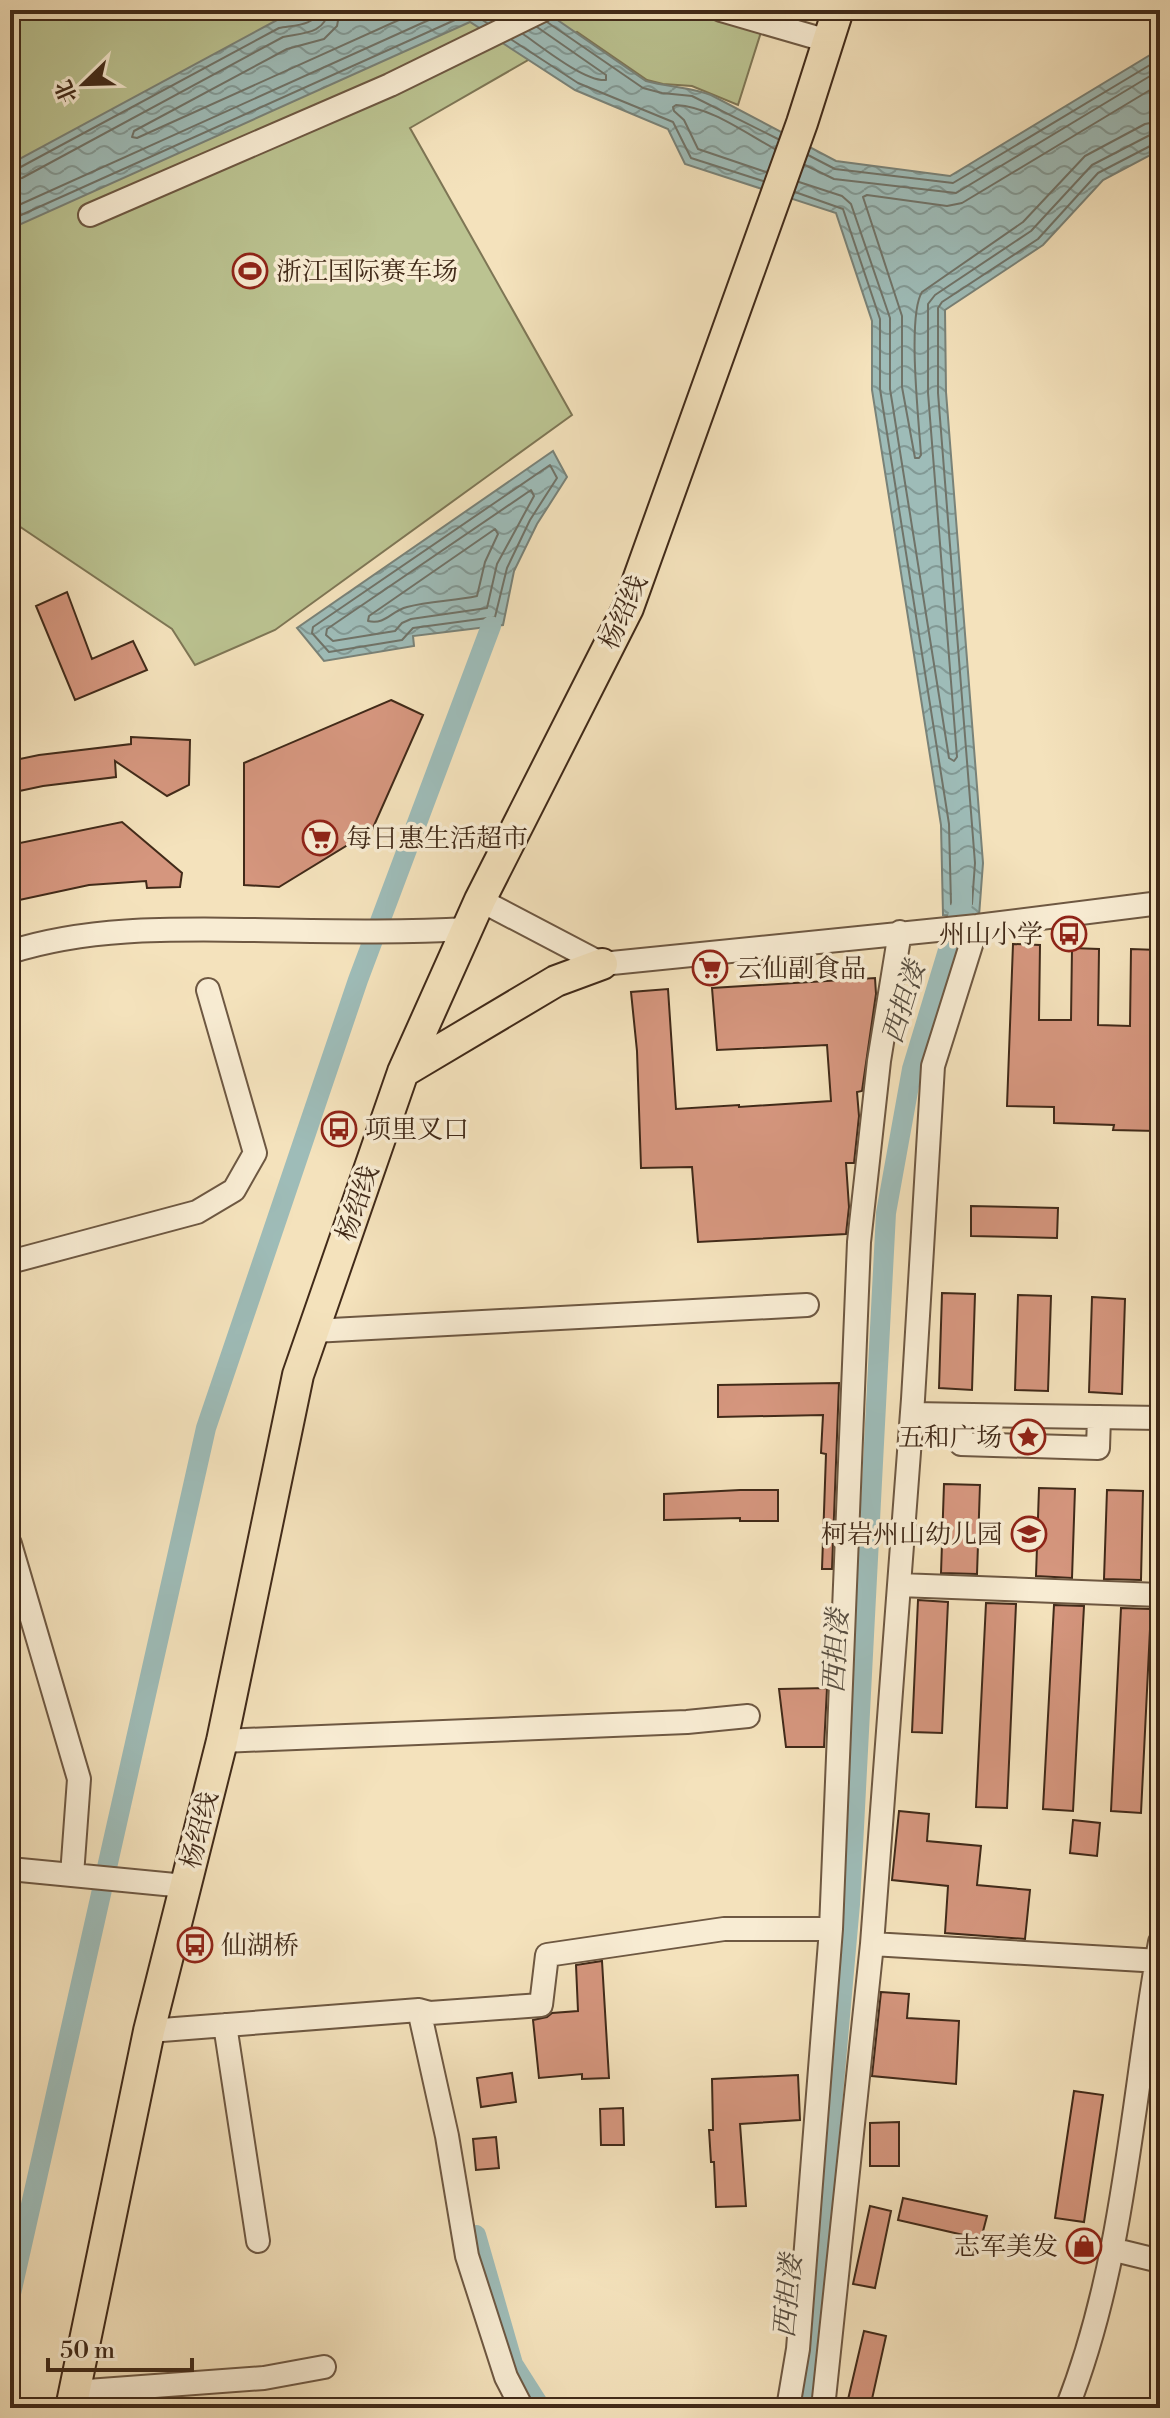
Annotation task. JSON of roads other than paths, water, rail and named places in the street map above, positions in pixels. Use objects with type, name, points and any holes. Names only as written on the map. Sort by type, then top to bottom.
[{"type":"main road","name":"杨绍线","points":[[73,2400],[149,2031],[222,1741],[298,1375],[403,1072],[480,900],[628,608],[802,123],[838,10]]},
{"type":"main road","points":[[403,1072],[556,981],[602,964]]},
{"type":"street","points":[[90,215],[390,85],[543,10]]},
{"type":"street","points":[[721,10],[828,41]]},
{"type":"street","points":[[480,900],[602,964],[977,926],[1160,903]]},
{"type":"street","points":[[823,2408],[872,1944],[912,1414],[933,1066],[977,926]]},
{"type":"street","points":[[10,952],[43,941],[162,929],[395,933],[468,929]]},
{"type":"street","points":[[788,2408],[798,2349],[831,1929],[859,1242],[879,1061],[900,932]]},
{"type":"street","points":[[10,1262],[197,1212],[234,1190],[255,1153],[208,990]]},
{"type":"street","points":[[313,1331],[807,1305]]},
{"type":"street","points":[[912,1414],[1160,1418]]},
{"type":"street","points":[[961,1415],[961,1444],[1098,1448],[1099,1417]]},
{"type":"street","points":[[10,1544],[79,1779],[80,1876]]},
{"type":"street","points":[[899,1585],[1160,1595]]},
{"type":"street","points":[[222,1741],[672,1723],[748,1716]]},
{"type":"street","points":[[10,1869],[185,1886]]},
{"type":"street","points":[[149,2031],[419,2010],[430,2013],[541,2005],[547,1955],[724,1929],[831,1929]]},
{"type":"street","points":[[872,1944],[1159,1954],[1111,2249],[1100,2298],[1067,2408]]},
{"type":"street","points":[[419,2010],[447,2136],[467,2256],[506,2377],[522,2408]]},
{"type":"street","points":[[225,2025],[258,2241]]},
{"type":"street","points":[[1111,2249],[1160,2261]]},
{"type":"street","points":[[73,2400],[264,2378],[324,2367]]},
{"type":"water","points":[[329,10],[543,10],[646,81],[711,95],[836,161],[950,176],[1160,49],[1160,150],[1103,180],[1043,245],[945,310],[946,392],[983,863],[979,916],[943,915],[941,825],[872,390],[872,321],[836,213],[685,164],[668,129],[575,90],[470,22],[10,229],[10,164],[277,20]]},
{"type":"water","points":[[553,451],[567,477],[537,524],[514,571],[503,625],[413,636],[414,646],[324,661],[297,628]]},
{"type":"waterway","points":[[10,2298],[206,1428],[358,980],[491,626]]},
{"type":"waterway","name":"西担溇","points":[[805,2408],[850,1904],[886,1213],[912,1069],[962,904],[962,889]]},
{"type":"waterway","name":"西担溇","points":[[476,2235],[513,2364],[541,2408]]},
{"type":"place","name":"浙江国际赛车场","points":[[250,271]]},
{"type":"place","name":"每日惠生活超市","points":[[320,838]]},
{"type":"place","name":"州山小学","points":[[1069,934]]},
{"type":"place","name":"云仙副食品","points":[[710,968]]},
{"type":"place","name":"项里叉口","points":[[339,1129]]},
{"type":"place","name":"五和广场","points":[[1028,1437]]},
{"type":"place","name":"柯岩州山幼儿园","points":[[1029,1534]]},
{"type":"place","name":"仙湖桥","points":[[195,1945]]},
{"type":"place","name":"志军美发","points":[[1084,2246]]}]
